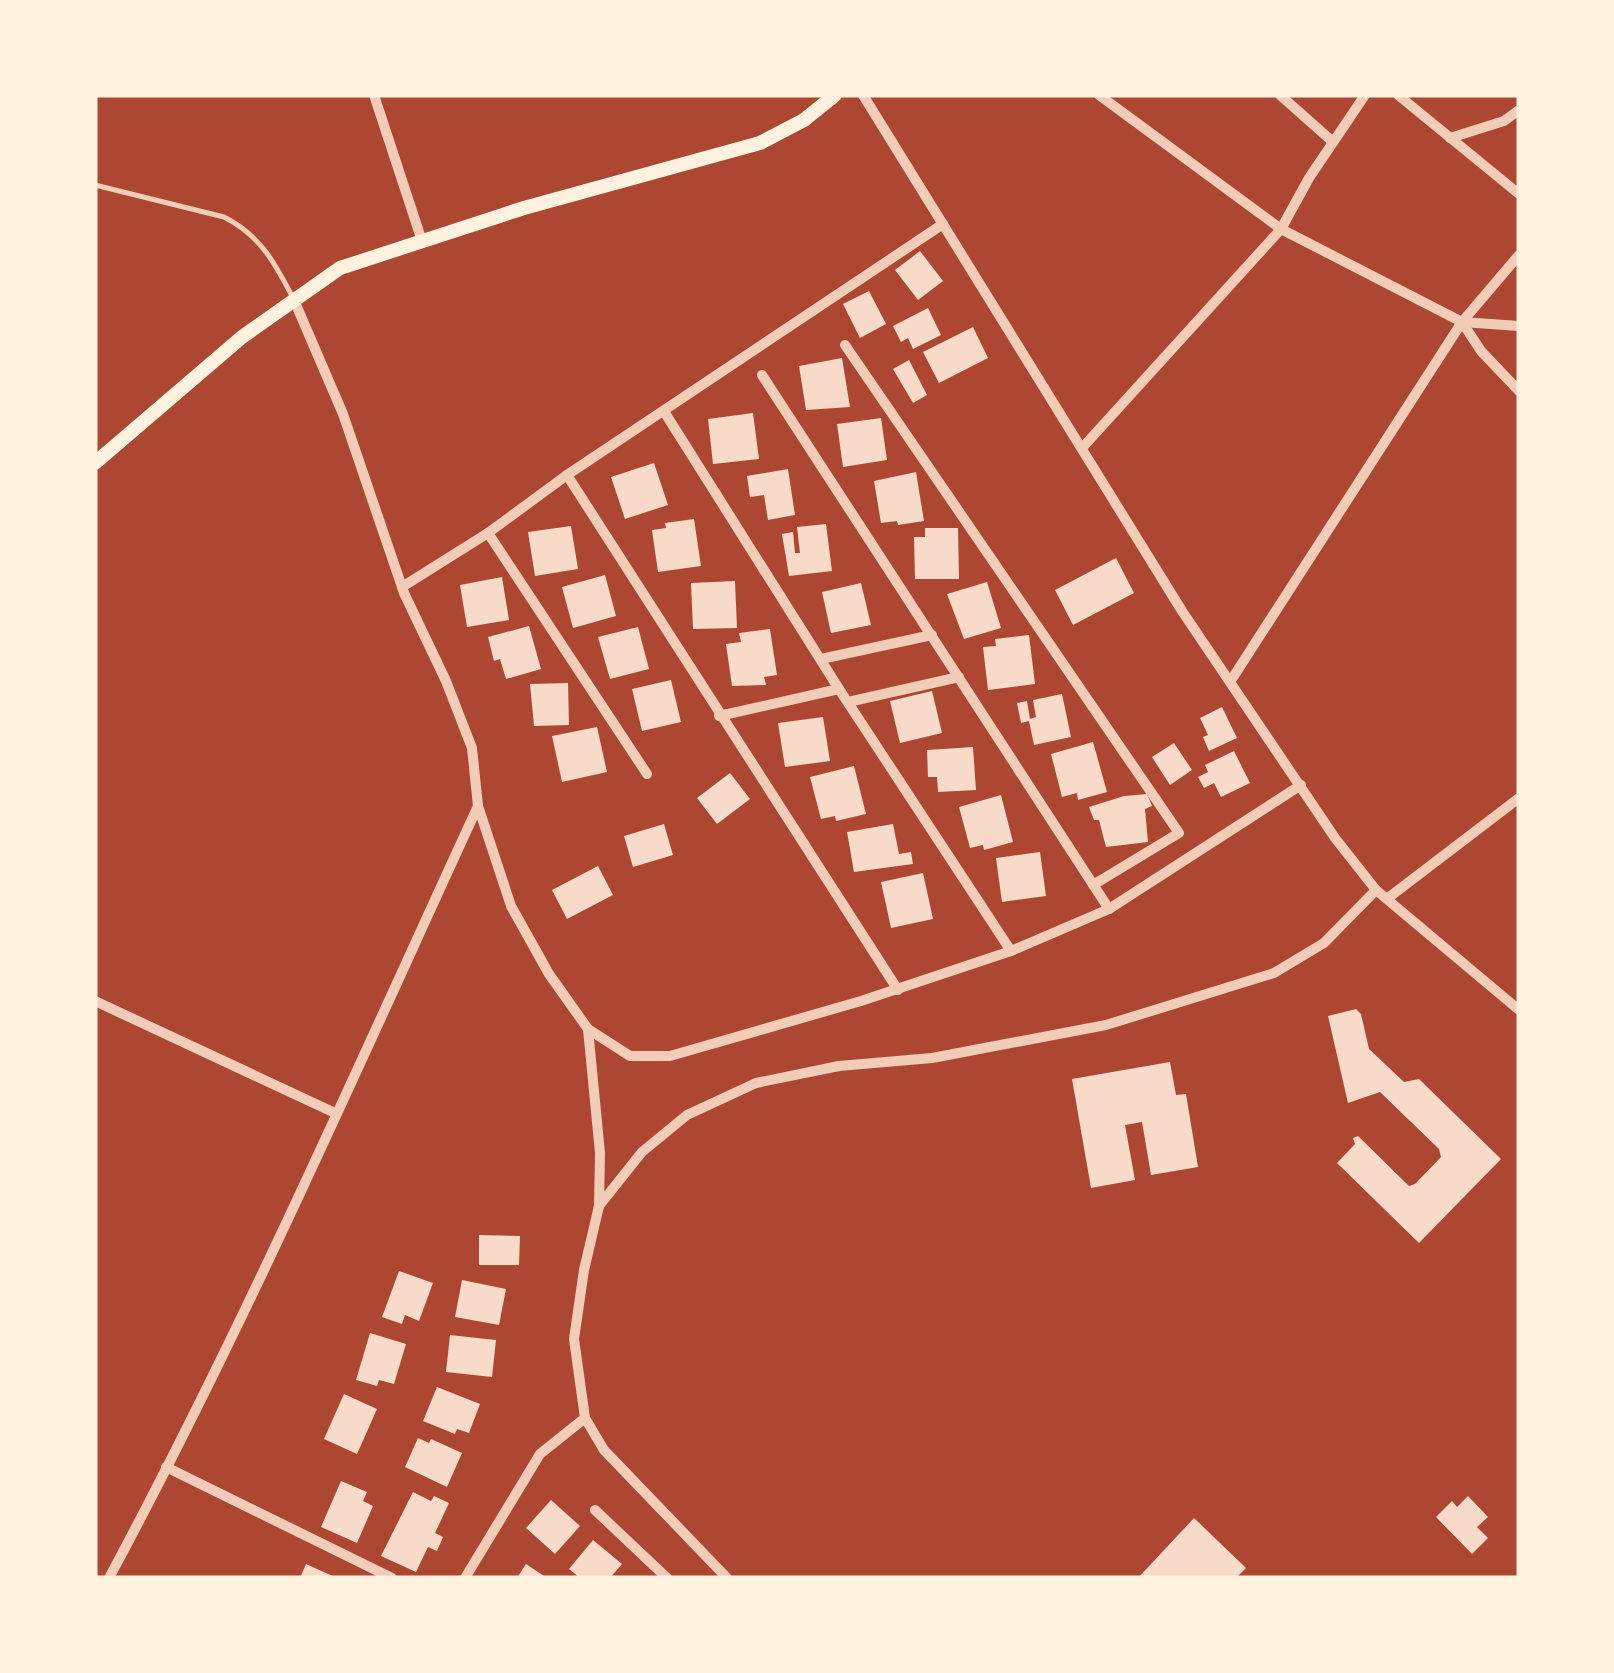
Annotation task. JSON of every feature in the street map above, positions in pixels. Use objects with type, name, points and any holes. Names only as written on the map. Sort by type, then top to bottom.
[{"type":"main road","points":[[95,463],[242,337],[340,268],[616,181],[760,143],[804,120],[830,97]]},
{"type":"street","points":[[374,95],[422,242]]},
{"type":"street","points":[[863,95],[1182,611],[1335,838],[1376,890],[1519,1010]]},
{"type":"street","points":[[1099,95],[1280,229],[1462,322],[1519,326]]},
{"type":"street","points":[[1280,95],[1333,142]]},
{"type":"street","points":[[1083,448],[1280,229],[1365,95]]},
{"type":"street","points":[[1398,95],[1519,194]]},
{"type":"street","points":[[1450,138],[1504,121],[1519,110]]},
{"type":"street","points":[[402,587],[488,533],[567,475],[943,224]]},
{"type":"street","points":[[1230,682],[1462,322],[1519,254]]},
{"type":"street","points":[[294,300],[343,414],[402,587],[472,748],[478,806],[511,906],[549,974],[588,1029],[630,1056],[670,1056],[898,990],[1011,951],[1109,909],[1301,785]]},
{"type":"street","points":[[1462,322],[1481,351],[1519,391]]},
{"type":"street","points":[[845,345],[1180,833],[1093,885]]},
{"type":"street","points":[[762,375],[1109,909]]},
{"type":"street","points":[[664,413],[1011,951]]},
{"type":"street","points":[[567,475],[898,990]]},
{"type":"street","points":[[488,533],[648,774]]},
{"type":"street","points":[[820,659],[932,635]]},
{"type":"street","points":[[848,702],[959,677]]},
{"type":"street","points":[[720,716],[839,689]]},
{"type":"street","points":[[1388,898],[1519,798]]},
{"type":"street","points":[[108,1578],[166,1467],[336,1113],[478,806]]},
{"type":"street","points":[[599,1206],[642,1152],[687,1116],[756,1083],[839,1066],[932,1058],[1106,1026],[1274,973],[1324,943],[1376,890]]},
{"type":"street","points":[[95,1001],[336,1113]]},
{"type":"street","points":[[588,1029],[600,1153],[599,1206],[584,1270],[574,1340],[584,1418],[604,1450],[727,1578]]},
{"type":"street","points":[[466,1578],[540,1454],[584,1418]]},
{"type":"street","points":[[166,1467],[392,1578]]},
{"type":"street","points":[[595,1510],[667,1578]]},
{"type":"lane","points":[[95,185],[236,223],[266,250],[294,300]]},
{"type":"shaded area","points":[[95,95],[1519,95],[1519,1578],[95,1578]]},
{"type":"building","points":[[920,251],[943,281],[918,300],[895,270]]},
{"type":"building","points":[[869,291],[886,324],[860,338],[843,304]]},
{"type":"building","points":[[928,308],[941,335],[913,349],[908,338],[901,342],[893,326]]},
{"type":"building","points":[[973,327],[988,358],[939,383],[923,352]]},
{"type":"building","points":[[842,358],[850,407],[806,410],[799,366]]},
{"type":"building","points":[[909,360],[927,395],[913,403],[893,369]]},
{"type":"building","points":[[753,413],[759,459],[713,464],[708,419]]},
{"type":"building","points":[[881,418],[887,460],[843,467],[837,424]]},
{"type":"building","points":[[654,463],[668,505],[625,519],[611,477]]},
{"type":"building","points":[[788,469],[795,515],[768,520],[764,495],[750,497],[747,476]]},
{"type":"building","points":[[916,472],[924,521],[881,523],[874,481]]},
{"type":"building","points":[[694,519],[701,566],[658,572],[652,530],[666,528],[665,523]]},
{"type":"building","points":[[826,524],[832,571],[789,576],[782,534],[793,532],[795,553],[800,553],[797,527]]},
{"type":"building","points":[[571,526],[578,569],[535,576],[528,532]]},
{"type":"building","points":[[925,528],[958,528],[959,579],[915,579],[914,537],[925,537]]},
{"type":"building","points":[[1116,558],[1134,593],[1073,625],[1055,590]]},
{"type":"building","points":[[605,575],[616,616],[573,628],[562,587]]},
{"type":"building","points":[[502,577],[509,620],[467,627],[460,585]]},
{"type":"building","points":[[735,581],[737,628],[693,629],[691,583]]},
{"type":"building","points":[[987,582],[1001,628],[964,639],[947,594]]},
{"type":"building","points":[[861,583],[871,625],[831,633],[822,592]]},
{"type":"building","points":[[529,626],[541,669],[506,679],[500,659],[494,661],[488,637]]},
{"type":"building","points":[[638,627],[649,669],[610,679],[598,637]]},
{"type":"building","points":[[770,629],[777,675],[764,677],[766,685],[732,686],[726,644],[741,642],[739,633]]},
{"type":"building","points":[[1029,635],[1035,684],[988,690],[983,647],[996,646],[995,639]]},
{"type":"building","points":[[671,680],[681,722],[642,731],[632,689]]},
{"type":"building","points":[[568,683],[569,725],[534,726],[530,684]]},
{"type":"building","points":[[932,691],[942,733],[900,743],[890,701]]},
{"type":"building","points":[[1062,694],[1071,737],[1034,745],[1029,721],[1021,723],[1017,703],[1027,701],[1030,719],[1036,717],[1033,700]]},
{"type":"building","points":[[1222,707],[1237,738],[1209,751],[1203,737],[1208,735],[1200,718]]},
{"type":"building","points":[[823,717],[830,761],[785,767],[778,723]]},
{"type":"building","points":[[597,727],[607,772],[562,782],[552,736]]},
{"type":"building","points":[[1093,742],[1107,792],[1078,800],[1077,793],[1062,797],[1051,754]]},
{"type":"building","points":[[1174,743],[1192,770],[1170,785],[1152,757]]},
{"type":"building","points":[[973,747],[976,790],[938,792],[937,777],[928,777],[927,750]]},
{"type":"building","points":[[1234,751],[1250,783],[1221,797],[1214,783],[1204,788],[1198,777],[1208,772],[1205,765]]},
{"type":"building","points":[[854,766],[866,814],[836,821],[835,816],[821,819],[810,777]]},
{"type":"building","points":[[730,773],[750,799],[717,824],[697,798]]},
{"type":"building","points":[[1147,794],[1152,806],[1145,809],[1148,842],[1106,847],[1099,820],[1094,820],[1089,807],[1124,796]]},
{"type":"building","points":[[1001,795],[1013,842],[984,850],[983,845],[970,848],[959,807]]},
{"type":"building","points":[[664,824],[673,855],[633,867],[624,836]]},
{"type":"building","points":[[893,824],[899,854],[911,852],[913,864],[854,872],[847,832]]},
{"type":"building","points":[[1040,852],[1046,896],[1002,902],[996,858]]},
{"type":"building","points":[[598,866],[613,895],[567,919],[552,890]]},
{"type":"building","points":[[923,873],[933,919],[891,928],[881,882]]},
{"type":"building","points":[[1356,1009],[1361,1014],[1369,1049],[1404,1082],[1419,1079],[1501,1159],[1419,1243],[1337,1163],[1358,1136],[1409,1186],[1441,1157],[1439,1149],[1380,1092],[1348,1103],[1328,1016]]},
{"type":"building","points":[[1170,1062],[1176,1095],[1186,1094],[1198,1167],[1151,1175],[1142,1122],[1125,1125],[1135,1180],[1091,1188],[1072,1079]]},
{"type":"building","points":[[479,1235],[520,1236],[519,1265],[479,1265]]},
{"type":"building","points":[[399,1271],[433,1283],[419,1321],[405,1315],[402,1324],[382,1317]]},
{"type":"building","points":[[462,1280],[506,1289],[499,1325],[455,1317]]},
{"type":"building","points":[[370,1333],[406,1344],[394,1384],[379,1380],[377,1386],[356,1380]]},
{"type":"building","points":[[450,1335],[496,1340],[492,1377],[446,1372]]},
{"type":"building","points":[[437,1387],[480,1404],[469,1433],[457,1429],[455,1434],[423,1421]]},
{"type":"building","points":[[344,1394],[377,1409],[357,1454],[324,1439]]},
{"type":"building","points":[[418,1438],[429,1443],[431,1439],[462,1453],[447,1487],[405,1467]]},
{"type":"building","points":[[341,1481],[367,1492],[363,1501],[373,1506],[357,1543],[321,1527]]},
{"type":"building","points":[[413,1492],[431,1501],[434,1496],[449,1503],[435,1533],[443,1537],[437,1551],[428,1547],[416,1572],[381,1556]]},
{"type":"building","points":[[1468,1496],[1488,1517],[1477,1527],[1488,1538],[1472,1554],[1436,1517],[1452,1501],[1457,1507]]},
{"type":"building","points":[[551,1500],[580,1526],[555,1554],[526,1528]]},
{"type":"building","points":[[1194,1518],[1246,1568],[1236,1578],[1138,1578]]},
{"type":"building","points":[[593,1540],[622,1564],[610,1578],[580,1578],[569,1569]]},
{"type":"building","points":[[306,1564],[337,1578],[300,1578]]},
{"type":"building","points":[[526,1564],[547,1578],[517,1578]]}]
